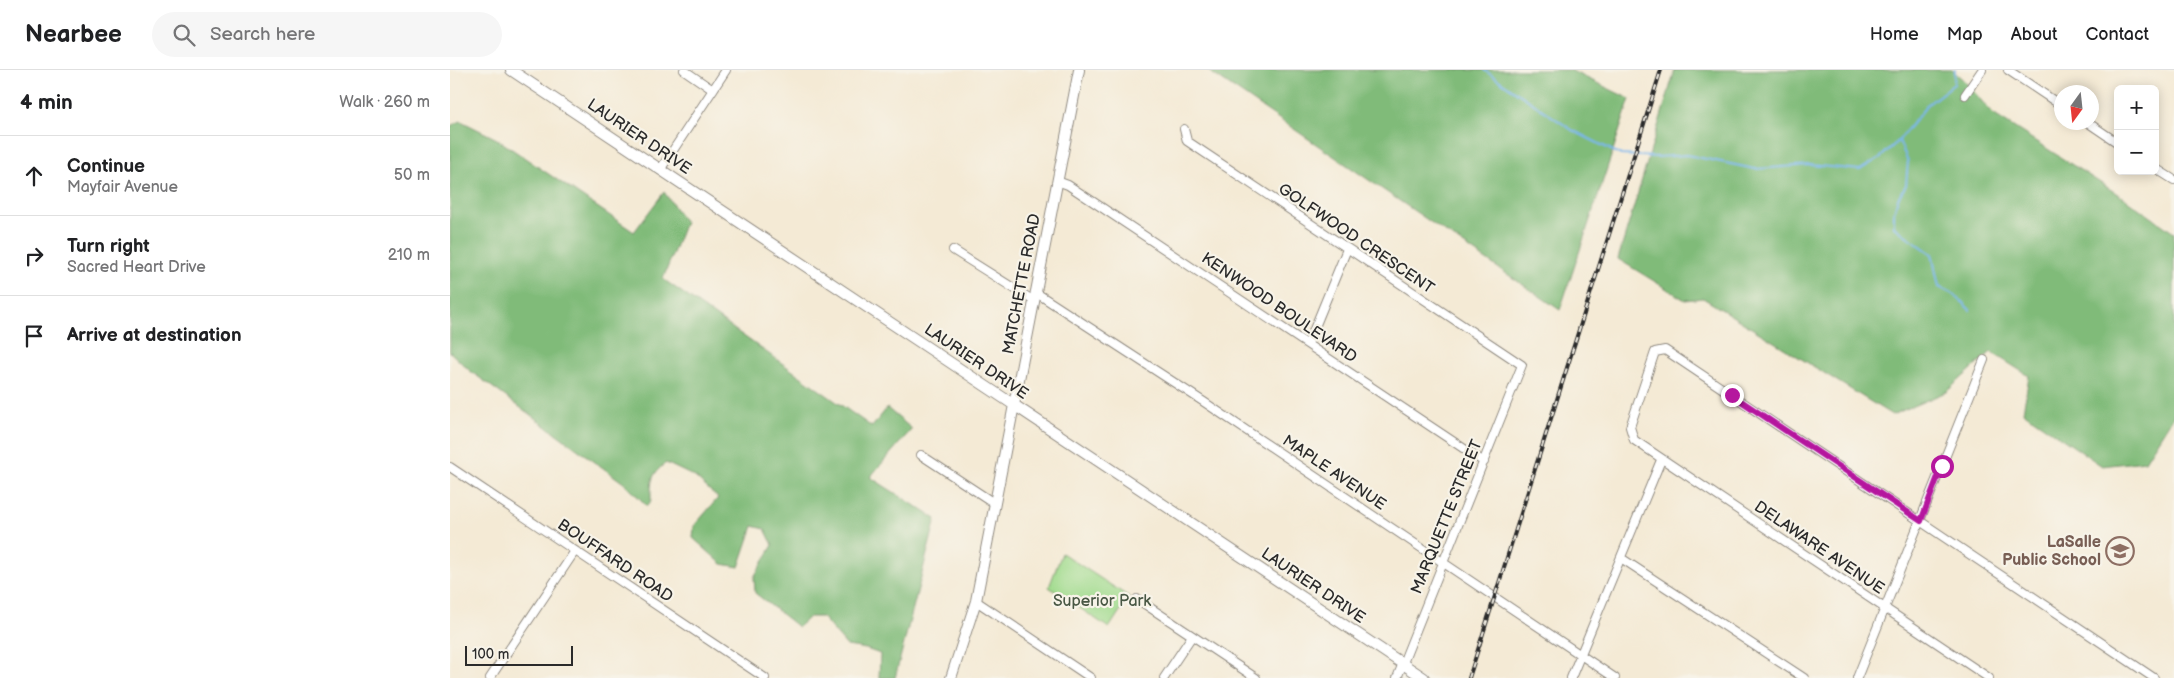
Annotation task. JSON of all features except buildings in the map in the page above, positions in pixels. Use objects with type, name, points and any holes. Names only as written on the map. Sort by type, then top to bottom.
[{"type":"street","name":"LAURIER DRIVE","points":[[511,70],[1424,678]]},
{"type":"street","points":[[684,70],[713,90]]},
{"type":"street","points":[[660,170],[726,70]]},
{"type":"street","name":"MATCHETTE ROAD","points":[[951,678],[976,601],[1012,405],[1079,70]]},
{"type":"street","points":[[1965,95],[1982,70]]},
{"type":"street","points":[[2008,70],[2054,101]]},
{"type":"street","name":"GOLFWOOD CRESCENT","points":[[1184,129],[1186,141],[1522,365]]},
{"type":"street","points":[[2099,130],[2114,140]]},
{"type":"street","points":[[2159,171],[2174,180]]},
{"type":"street","name":"KENWOOD BOULEVARD","points":[[1058,180],[1484,462]]},
{"type":"street","points":[[1308,344],[1346,249]]},
{"type":"street","name":"MAPLE AVENUE","points":[[953,250],[1035,296],[1444,562],[1616,678]]},
{"type":"street","name":"DELAWARE AVENUE","points":[[1921,521],[1665,350],[1660,350],[1653,356],[1630,427],[1634,440],[1661,460],[1989,678]]},
{"type":"street","points":[[1857,678],[1984,360]]},
{"type":"street","name":"MARQUETTE STREET","points":[[1397,678],[1522,365]]},
{"type":"street","points":[[921,455],[994,503]]},
{"type":"street","points":[[1570,678],[1661,460]]},
{"type":"street","name":"BOUFFARD ROAD","points":[[450,467],[765,678]]},
{"type":"street","points":[[1921,521],[2154,678]]},
{"type":"street","points":[[492,678],[575,551]]},
{"type":"street","points":[[1621,558],[1804,678]]},
{"type":"street","points":[[1137,599],[1256,678]]},
{"type":"street","points":[[976,601],[1091,678]]},
{"type":"street","points":[[1164,678],[1192,636]]},
{"type":"green space","points":[[1207,70],[1570,70],[1630,99],[1560,310]]},
{"type":"green space","points":[[1675,70],[1952,70],[1993,114],[2127,200],[2174,233],[2174,415],[2145,461],[2102,466],[2023,412],[2029,376],[1991,352],[1946,392],[1892,415],[1703,298],[1685,300],[1618,259]]},
{"type":"green space","points":[[461,121],[497,139],[634,232],[664,192],[685,222],[663,279],[872,427],[887,408],[912,429],[870,477],[936,519],[895,678],[879,678],[880,654],[866,649],[847,646],[822,617],[809,617],[798,627],[755,593],[754,577],[773,545],[765,529],[753,526],[739,567],[722,564],[693,538],[694,526],[718,498],[695,477],[666,463],[657,471],[652,479],[651,501],[647,506],[625,484],[469,370],[450,352],[450,126]]},
{"type":"green space","name":"Superior Park","points":[[1062,553],[1129,597],[1109,628],[1049,587]]},
{"type":"waterway","points":[[1484,70],[1572,130],[1621,155],[1657,157],[1687,155],[1755,169],[1810,165],[1860,170],[1881,157],[1899,140],[1928,104],[1954,84],[1955,70]]},
{"type":"waterway","points":[[1899,141],[1908,161],[1906,185],[1898,198],[1894,212],[1894,227],[1932,254],[1939,287],[1955,295],[1970,310]]},
{"type":"railway","points":[[1469,678],[1661,70]]},
{"type":"place","name":"LaSalle Public School","points":[[2120,551]]},
{"type":"route","points":[[1732,395],[1921,521],[1942,466]]}]
